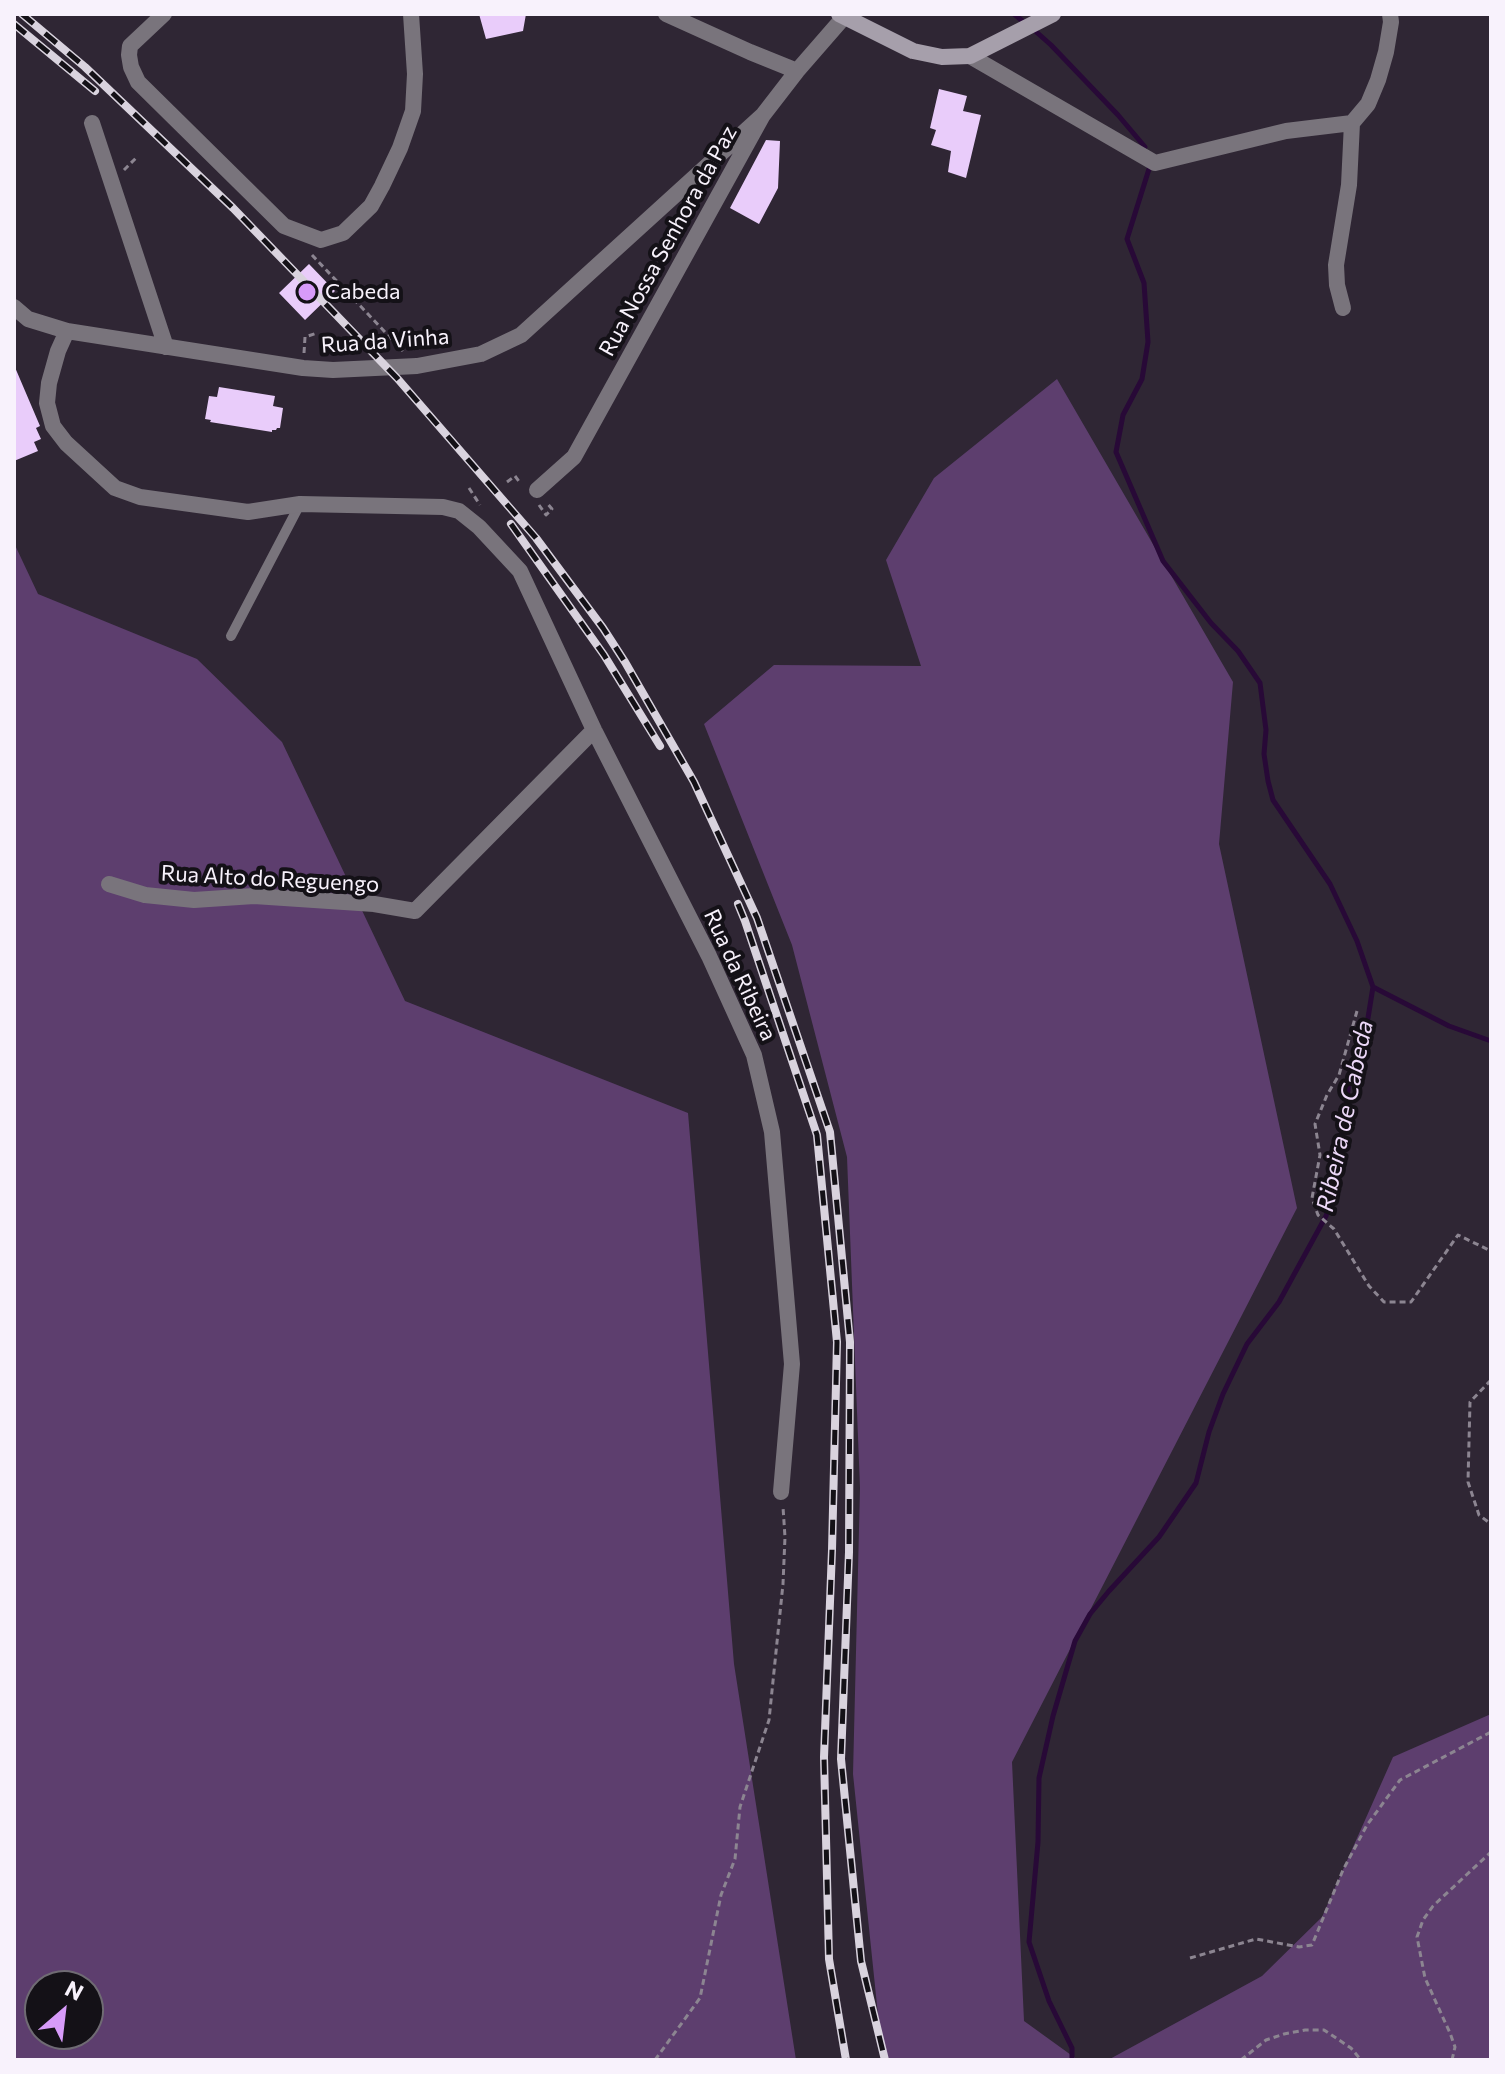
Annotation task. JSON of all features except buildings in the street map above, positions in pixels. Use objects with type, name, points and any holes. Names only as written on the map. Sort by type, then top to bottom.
[{"type":"main road","points":[[841,15],[913,51],[942,57],[970,56],[1049,16]]},
{"type":"street","points":[[164,14],[130,46],[131,67],[138,82],[284,226],[321,240],[343,233],[371,206],[400,148],[413,111],[415,74],[411,14]]},
{"type":"street","points":[[666,14],[797,71]]},
{"type":"street","points":[[1343,308],[1336,265],[1349,185],[1352,123],[1368,104],[1378,80],[1386,52],[1390,14]]},
{"type":"street","name":"Rua Nossa Senhora da Paz","points":[[537,490],[574,457],[763,115],[841,15]]},
{"type":"street","points":[[970,56],[1155,163],[1286,131],[1352,123]]},
{"type":"street","name":"Rua da Vinha","points":[[67,331],[333,370],[417,366],[481,354],[521,335],[763,115]]},
{"type":"street","points":[[92,123],[166,347]]},
{"type":"street","points":[[14,307],[28,319],[67,331],[49,383],[47,403],[53,426],[66,443],[115,488],[140,497],[248,512],[300,504]]},
{"type":"street","name":"Rua da Ribeira","points":[[300,504],[443,507],[459,511],[479,527],[520,571],[594,730],[709,956],[754,1055],[772,1132],[792,1364],[781,1492]]},
{"type":"street","name":"Rua Alto do Reguengo","points":[[109,884],[145,895],[194,900],[254,896],[374,904],[415,911],[594,730]]},
{"type":"lane","points":[[231,636],[300,504]]},
{"type":"path","points":[[312,256],[417,366]]},
{"type":"path","points":[[303,368],[305,337],[317,333]]},
{"type":"path","points":[[1357,1011],[1339,1075],[1315,1124],[1320,1155],[1312,1198],[1318,1215],[1330,1226],[1369,1286],[1384,1302],[1411,1302],[1458,1235],[1491,1251]]},
{"type":"path","points":[[1491,1380],[1470,1402],[1468,1482],[1479,1515],[1491,1524]]},
{"type":"path","points":[[655,2060],[700,1998],[721,1895],[735,1859],[740,1807],[769,1720],[783,1584],[785,1537],[781,1492]]},
{"type":"path","points":[[1190,1958],[1256,1939],[1299,1947],[1312,1945],[1343,1870],[1367,1825],[1400,1780],[1491,1732]]},
{"type":"path","points":[[1452,2060],[1455,2047],[1425,1978],[1417,1937],[1423,1920],[1433,1906],[1491,1852]]},
{"type":"path","points":[[1241,2060],[1266,2040],[1305,2030],[1324,2030],[1351,2048],[1361,2060]]},
{"type":"shaded area","points":[[1057,379],[1233,682],[1219,844],[1297,1208],[1012,1762],[1024,2021],[1078,2060],[889,2060],[880,2034],[853,1774],[860,1488],[847,1157],[792,945],[704,724],[774,665],[921,666],[886,560],[934,478]]},
{"type":"shaded area","points":[[14,543],[38,594],[197,659],[282,742],[405,1001],[688,1113],[734,1664],[796,2060],[14,2060]]},
{"type":"shaded area","points":[[1491,1714],[1491,2060],[1108,2060],[1262,1976],[1322,1917],[1393,1757]]},
{"type":"waterway","name":"Ribeira de Cabeda","points":[[1014,14],[1025,23]]},
{"type":"waterway","name":"Ribeira de Cabeda","points":[[1033,29],[1118,115],[1145,147]]},
{"type":"waterway","name":"Ribeira de Cabeda","points":[[1072,2060],[1072,2048],[1049,2001],[1029,1942],[1038,1842],[1039,1778],[1053,1716],[1075,1641],[1090,1614],[1159,1537],[1196,1483],[1209,1432],[1247,1344],[1279,1302],[1326,1216],[1334,1192],[1351,1068],[1368,1018],[1373,987],[1357,941],[1330,884],[1273,800],[1264,754],[1266,730],[1260,683],[1238,651],[1211,623],[1163,561],[1116,452],[1123,415],[1142,379],[1148,342],[1144,283],[1127,239],[1149,169]]},
{"type":"waterway","points":[[1373,987],[1449,1026],[1491,1041]]},
{"type":"railway","points":[[22,14],[85,67],[233,208],[397,378],[536,538],[625,662],[694,782],[757,918],[830,1132],[850,1342],[849,1552],[841,1759],[861,1961],[885,2060]]},
{"type":"railway","points":[[14,24],[95,91]]},
{"type":"railway","points":[[511,524],[604,655],[660,746]]},
{"type":"railway","points":[[738,904],[817,1135],[837,1342],[824,1757],[829,1959],[846,2060]]},
{"type":"place","name":"Cabeda","points":[[307,292]]}]
